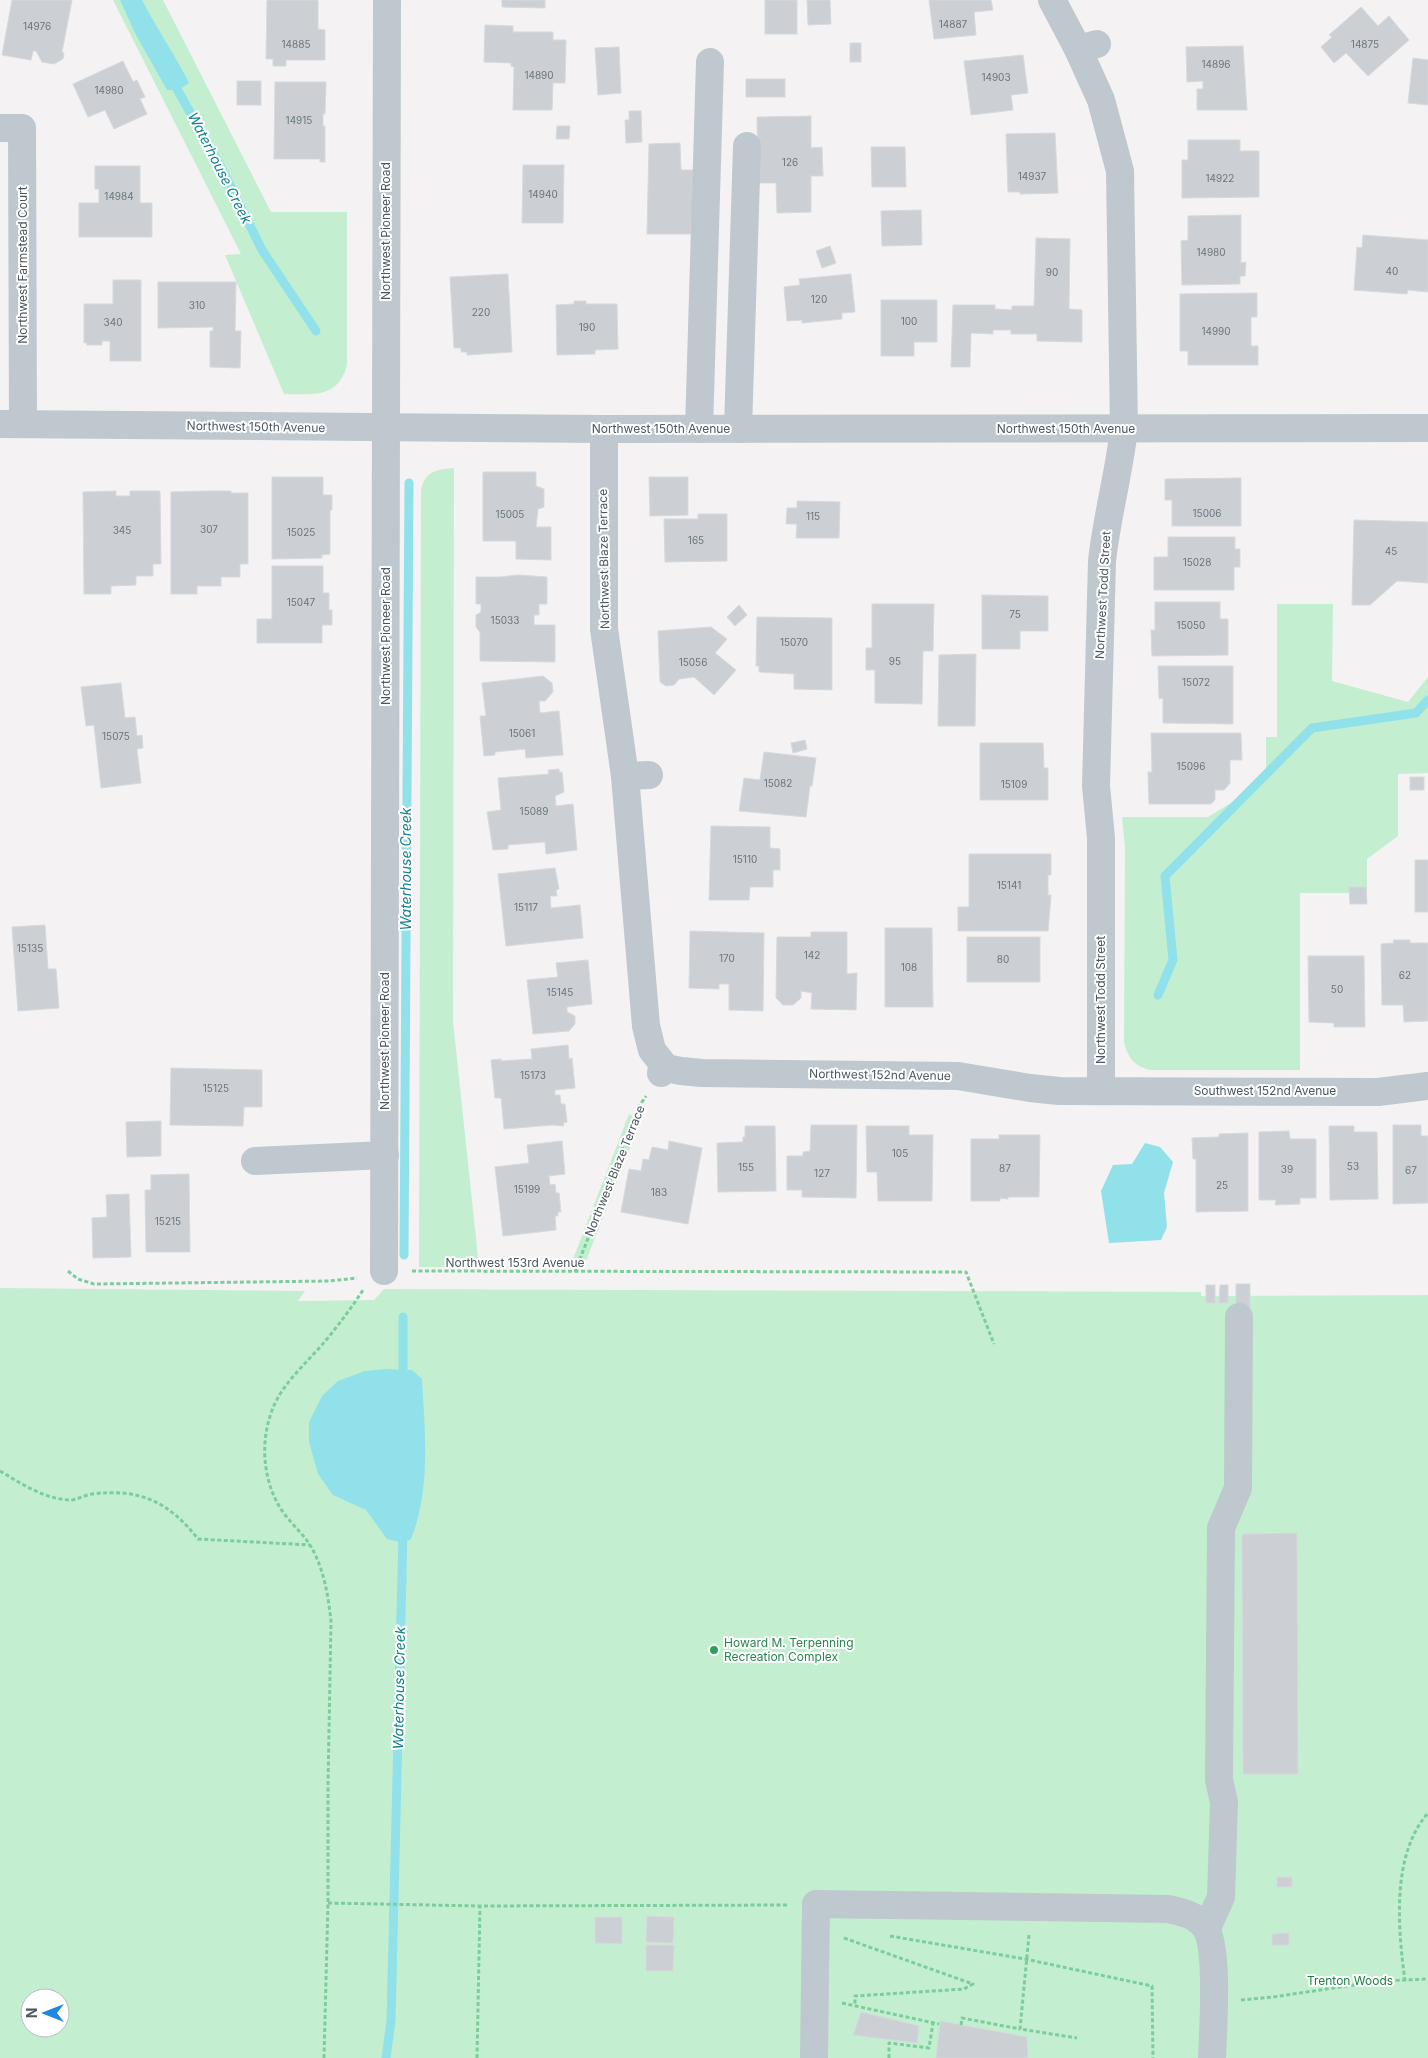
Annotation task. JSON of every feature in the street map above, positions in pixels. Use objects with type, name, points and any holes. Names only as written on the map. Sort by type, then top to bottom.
[{"type":"street","name":"Northwest Pioneer Road","points":[[384,1271],[387,0]]},
{"type":"street","name":"Northwest Todd Street","points":[[1052,0],[1087,46],[1120,171],[1124,429],[1121,454],[1105,533],[1102,561],[1096,786],[1101,838],[1101,1091]]},
{"type":"street","points":[[699,429],[710,62]]},
{"type":"street","name":"Northwest Farmstead Court","points":[[0,128],[22,128],[12,424]]},
{"type":"street","points":[[738,429],[747,146]]},
{"type":"street","name":"Northwest 150th Avenue","points":[[12,424],[604,429],[1428,428]]},
{"type":"street","name":"Northwest Blaze Terrace","points":[[604,429],[604,629],[637,776],[646,1026],[652,1050],[664,1070]]},
{"type":"street","name":"Northwest 152nd Avenue","points":[[664,1070],[702,1073],[958,1076],[1030,1088],[1059,1091],[1101,1091]]},
{"type":"street","name":"Southwest 152nd Avenue","points":[[1101,1091],[1378,1092],[1428,1086]]},
{"type":"street","points":[[255,1161],[385,1155]]},
{"type":"street","points":[[1207,1928],[1221,1897],[1224,1802],[1219,1780],[1221,1528],[1238,1488],[1239,1318]]},
{"type":"street","points":[[814,2058],[816,1916],[1168,1909],[1197,1918],[1207,1928],[1213,1959],[1212,2058]]},
{"type":"path","name":"Northwest Blaze Terrace","points":[[574,1272],[638,1108],[664,1070]]},
{"type":"path","name":"Northwest 153rd Avenue","points":[[68,1271],[78,1278],[94,1284],[329,1281],[384,1271],[966,1272],[994,1344]]},
{"type":"path","points":[[324,2058],[328,1902],[331,1621],[329,1599],[322,1572],[310,1545],[280,1507],[270,1485],[265,1464],[265,1441],[270,1417],[282,1392],[291,1379],[327,1339],[364,1289],[384,1271]]},
{"type":"path","points":[[0,1471],[34,1491],[57,1498],[72,1500],[90,1494],[118,1492],[147,1497],[168,1507],[185,1522],[198,1539],[310,1545]]},
{"type":"path","points":[[1405,1981],[1399,1920],[1401,1886],[1407,1853],[1414,1832],[1428,1813]]},
{"type":"path","points":[[328,1902],[816,1916],[973,1984],[964,1989],[855,1996],[855,2005],[939,2024]]},
{"type":"path","points":[[477,2058],[480,1906]]},
{"type":"path","points":[[882,1934],[1025,1959],[1152,1986],[1153,2058]]},
{"type":"path","points":[[1020,2029],[1025,1959]]},
{"type":"path","points":[[1213,2002],[1273,1997],[1381,1981],[1428,1979]]},
{"type":"path","points":[[961,2025],[962,2018],[1077,2038]]},
{"type":"path","points":[[980,2028],[982,2022]]},
{"type":"path","points":[[889,2058],[889,2042],[930,2048],[933,2023]]},
{"type":"green space","points":[[113,0],[163,0],[271,212],[347,212],[347,365],[343,376],[331,389],[314,394],[284,394],[225,255],[241,254]]},
{"type":"green space","points":[[454,468],[453,1021],[479,1267],[419,1267],[421,492],[424,480],[431,473],[441,469]]},
{"type":"green space","points":[[1277,604],[1333,604],[1332,681],[1408,702],[1428,677],[1428,773],[1398,774],[1398,836],[1367,859],[1367,893],[1300,893],[1300,1070],[1150,1070],[1136,1064],[1132,1060],[1124,1042],[1125,847],[1122,817],[1208,817],[1266,781],[1266,737],[1277,737]]},
{"type":"green space","points":[[629,1114],[641,1120],[584,1266],[570,1267]]},
{"type":"green space","name":"Howard M. Terpenning Recreation Complex","points":[[0,1288],[305,1291],[298,1301],[374,1300],[384,1289],[1201,1292],[1201,1296],[1428,1295],[1428,2058],[0,2058]]},
{"type":"water","points":[[120,0],[142,0],[189,83],[178,90],[167,90],[136,35]]},
{"type":"water","points":[[1145,1143],[1160,1147],[1173,1162],[1164,1193],[1167,1227],[1161,1240],[1109,1243],[1101,1191],[1113,1165],[1132,1164]]},
{"type":"water","points":[[385,1369],[412,1370],[422,1379],[425,1460],[422,1500],[411,1539],[403,1543],[387,1539],[366,1510],[333,1495],[318,1474],[309,1442],[309,1422],[322,1396],[338,1381],[365,1371]]},
{"type":"building","points":[[12,0],[72,0],[62,52],[64,53],[63,59],[54,64],[42,62],[36,51],[33,51],[31,60],[2,55]]},
{"type":"building","points":[[267,0],[318,0],[318,29],[325,30],[325,60],[286,60],[286,66],[273,66],[273,59],[266,59]]},
{"type":"building","points":[[502,0],[545,0],[545,8],[502,7]]},
{"type":"building","points":[[765,0],[797,0],[797,34],[765,34]]},
{"type":"building","points":[[807,0],[830,0],[831,24],[808,25]]},
{"type":"building","points":[[929,0],[991,0],[993,10],[974,12],[976,35],[934,39]]},
{"type":"building","points":[[1361,7],[1378,26],[1389,16],[1409,40],[1368,76],[1346,53],[1334,63],[1321,47],[1332,37],[1329,35]]},
{"type":"building","points":[[485,25],[513,26],[513,32],[553,32],[553,40],[566,40],[565,83],[553,83],[552,110],[513,110],[514,67],[511,66],[511,63],[484,62]]},
{"type":"building","points":[[850,43],[861,43],[861,62],[850,62]]},
{"type":"building","points":[[1243,46],[1247,110],[1197,110],[1197,89],[1203,89],[1203,81],[1187,82],[1186,47]]},
{"type":"building","points":[[619,47],[621,93],[598,95],[595,48]]},
{"type":"building","points":[[1023,55],[1028,93],[1011,95],[1013,110],[971,115],[964,61]]},
{"type":"building","points":[[1413,58],[1428,60],[1428,105],[1408,103]]},
{"type":"building","points":[[123,61],[133,82],[137,80],[145,97],[140,99],[147,114],[114,129],[105,110],[88,117],[73,84]]},
{"type":"building","points":[[746,79],[785,79],[785,97],[746,97]]},
{"type":"building","points":[[237,81],[261,81],[261,105],[237,105]]},
{"type":"building","points":[[275,82],[326,82],[325,114],[323,114],[325,162],[320,162],[320,159],[274,159]]},
{"type":"building","points":[[629,111],[641,111],[642,142],[626,143],[625,120],[629,120]]},
{"type":"building","points":[[811,116],[811,148],[822,147],[823,176],[811,176],[811,212],[777,213],[776,183],[758,183],[757,117]]},
{"type":"building","points":[[557,126],[570,126],[569,139],[556,139]]},
{"type":"building","points":[[1055,133],[1058,193],[1020,194],[1020,192],[1008,192],[1006,134]]},
{"type":"building","points":[[1188,140],[1240,140],[1240,151],[1259,151],[1259,197],[1182,198],[1182,160],[1188,160]]},
{"type":"building","points":[[680,143],[681,170],[693,170],[692,234],[647,234],[649,144]]},
{"type":"building","points":[[871,147],[905,147],[906,187],[872,187]]},
{"type":"building","points":[[523,165],[564,165],[563,223],[522,223]]},
{"type":"building","points":[[95,166],[140,166],[140,203],[152,203],[152,237],[79,237],[79,203],[99,203],[99,189],[95,189]]},
{"type":"building","points":[[921,210],[922,245],[882,246],[881,211]]},
{"type":"building","points":[[1241,215],[1241,263],[1246,262],[1245,276],[1240,276],[1240,284],[1182,285],[1181,241],[1188,240],[1188,216]]},
{"type":"building","points":[[1363,235],[1428,240],[1428,292],[1408,290],[1407,294],[1354,290],[1357,247],[1362,248]]},
{"type":"building","points":[[1036,238],[1070,239],[1069,309],[1082,310],[1082,342],[1037,341],[1037,334],[1011,334],[1011,330],[993,330],[993,334],[971,333],[970,367],[951,367],[953,305],[995,305],[995,309],[1012,310],[1012,306],[1034,306]]},
{"type":"building","points":[[830,246],[836,263],[822,268],[816,251]]},
{"type":"building","points":[[508,274],[512,352],[467,355],[467,352],[461,352],[461,348],[454,348],[450,277]]},
{"type":"building","points":[[851,274],[855,312],[842,313],[842,319],[802,323],[802,320],[787,321],[784,287],[800,285],[799,279]]},
{"type":"building","points":[[113,280],[141,280],[141,361],[110,361],[110,341],[102,341],[102,345],[87,345],[87,343],[84,343],[84,304],[113,304]]},
{"type":"building","points":[[158,282],[236,282],[235,331],[241,331],[240,368],[210,367],[210,331],[213,331],[213,327],[158,328]]},
{"type":"building","points":[[1257,293],[1257,317],[1251,317],[1251,346],[1258,346],[1258,365],[1188,365],[1188,351],[1180,351],[1180,294]]},
{"type":"building","points":[[881,300],[937,300],[937,342],[914,342],[914,356],[881,356]]},
{"type":"building","points":[[574,301],[586,301],[586,304],[617,304],[618,349],[595,350],[595,354],[557,355],[556,305],[574,304]]},
{"type":"building","points":[[483,472],[536,472],[536,486],[544,489],[544,507],[538,509],[536,527],[551,527],[551,560],[516,559],[516,541],[483,541]]},
{"type":"building","points":[[272,477],[323,477],[323,495],[332,495],[330,554],[322,555],[322,558],[272,559]]},
{"type":"building","points":[[649,477],[688,477],[688,515],[650,516]]},
{"type":"building","points":[[1241,478],[1241,526],[1172,526],[1172,500],[1165,500],[1165,479]]},
{"type":"building","points":[[116,491],[116,496],[130,496],[130,491],[160,491],[161,564],[153,564],[153,576],[136,576],[136,585],[111,586],[111,594],[84,594],[83,492]]},
{"type":"building","points":[[171,492],[248,493],[248,564],[240,564],[240,577],[221,577],[221,586],[197,586],[197,594],[171,594]]},
{"type":"building","points":[[797,501],[840,502],[839,538],[796,538],[797,524],[786,524],[787,508],[797,508]]},
{"type":"building","points":[[698,514],[727,514],[727,561],[665,562],[664,519],[698,519]]},
{"type":"building","points":[[1354,520],[1428,522],[1428,583],[1397,581],[1370,605],[1352,605]]},
{"type":"building","points":[[1168,537],[1235,537],[1235,549],[1240,549],[1240,567],[1234,567],[1234,590],[1154,590],[1154,557],[1168,557]]},
{"type":"building","points":[[272,566],[323,566],[323,593],[329,593],[329,610],[332,610],[332,625],[322,625],[322,643],[257,643],[257,619],[272,619]]},
{"type":"building","points":[[518,575],[547,577],[547,604],[539,604],[539,615],[534,615],[534,625],[555,625],[555,662],[480,661],[480,632],[476,627],[476,615],[481,612],[481,604],[476,604],[476,577]]},
{"type":"building","points":[[982,595],[1048,596],[1048,631],[1020,631],[1020,649],[982,649]]},
{"type":"building","points":[[1155,602],[1220,602],[1220,619],[1228,619],[1228,655],[1152,656],[1151,630],[1155,630]]},
{"type":"building","points":[[872,604],[934,604],[933,651],[923,651],[922,704],[875,703],[875,670],[866,670],[866,648],[872,648]]},
{"type":"building","points":[[739,605],[747,615],[735,626],[727,617]]},
{"type":"building","points":[[757,617],[832,618],[832,690],[794,689],[794,674],[759,672],[759,666],[756,666]]},
{"type":"building","points":[[711,627],[727,639],[715,653],[736,670],[714,695],[694,677],[679,679],[674,685],[666,686],[660,682],[658,631]]},
{"type":"building","points":[[976,654],[975,726],[938,726],[939,655]]},
{"type":"building","points":[[1158,666],[1233,666],[1233,724],[1163,723],[1163,698],[1159,699]]},
{"type":"building","points":[[543,676],[552,683],[553,692],[545,701],[539,701],[540,713],[559,711],[563,755],[526,758],[525,749],[495,752],[495,755],[484,756],[480,716],[486,716],[482,683]]},
{"type":"building","points":[[121,683],[125,718],[135,717],[137,736],[142,735],[143,748],[137,749],[141,783],[101,788],[94,725],[86,726],[81,687]]},
{"type":"building","points":[[1151,733],[1241,733],[1242,760],[1230,760],[1230,783],[1224,790],[1215,790],[1215,800],[1211,804],[1149,804],[1148,772],[1152,772]]},
{"type":"building","points":[[805,740],[807,749],[793,753],[791,743]]},
{"type":"building","points":[[980,743],[1043,743],[1044,768],[1048,768],[1048,800],[980,800]]},
{"type":"building","points":[[764,752],[816,758],[806,817],[739,811],[744,778],[760,780]]},
{"type":"building","points":[[559,769],[559,772],[562,772],[564,792],[555,796],[556,806],[573,804],[577,850],[546,854],[545,842],[508,845],[508,849],[493,850],[487,812],[501,810],[498,778],[549,774],[548,770]]},
{"type":"building","points":[[1410,777],[1424,777],[1424,790],[1410,790]]},
{"type":"building","points":[[711,826],[770,827],[770,848],[780,849],[780,870],[773,870],[773,887],[750,887],[749,900],[709,900]]},
{"type":"building","points":[[969,854],[1051,854],[1051,875],[1048,875],[1048,895],[1051,895],[1048,931],[958,931],[958,907],[969,907]]},
{"type":"building","points":[[1415,860],[1428,860],[1428,912],[1415,912]]},
{"type":"building","points":[[555,868],[559,889],[556,890],[557,896],[550,896],[551,908],[580,905],[583,938],[506,946],[498,874]]},
{"type":"building","points":[[1349,887],[1366,887],[1367,904],[1350,904]]},
{"type":"building","points":[[45,925],[48,969],[56,969],[59,1008],[18,1011],[12,927]]},
{"type":"building","points":[[885,928],[932,928],[933,1007],[885,1007]]},
{"type":"building","points":[[690,931],[764,933],[763,1011],[729,1010],[729,984],[719,984],[719,989],[689,988]]},
{"type":"building","points":[[811,932],[847,932],[847,974],[857,973],[856,1010],[811,1009],[812,993],[801,991],[801,998],[793,1005],[783,1005],[776,998],[777,937],[811,937]]},
{"type":"building","points":[[967,937],[1040,937],[1040,982],[967,982]]},
{"type":"building","points":[[1393,940],[1410,940],[1410,943],[1428,943],[1428,1021],[1404,1022],[1403,1005],[1382,1005],[1381,944],[1394,943]]},
{"type":"building","points":[[1308,956],[1364,956],[1365,1027],[1334,1027],[1334,1023],[1309,1022]]},
{"type":"building","points":[[588,960],[592,1004],[567,1007],[567,1012],[575,1016],[575,1024],[569,1031],[533,1034],[527,980],[558,977],[556,963]]},
{"type":"building","points":[[568,1045],[569,1059],[572,1058],[575,1088],[555,1090],[555,1095],[560,1095],[561,1104],[565,1104],[567,1122],[563,1123],[564,1126],[553,1125],[504,1129],[501,1098],[495,1098],[491,1060],[532,1059],[531,1049]]},
{"type":"building","points":[[171,1068],[262,1070],[262,1107],[244,1107],[243,1126],[170,1125]]},
{"type":"building","points":[[161,1121],[161,1156],[127,1157],[126,1122]]},
{"type":"building","points":[[811,1125],[857,1125],[856,1198],[802,1197],[802,1190],[787,1190],[787,1156],[803,1156],[803,1152],[810,1151]]},
{"type":"building","points":[[1393,1125],[1421,1125],[1421,1136],[1428,1136],[1428,1203],[1393,1204]]},
{"type":"building","points":[[745,1126],[775,1126],[776,1191],[718,1192],[717,1143],[743,1142]]},
{"type":"building","points":[[866,1126],[909,1126],[909,1135],[933,1135],[932,1201],[878,1201],[877,1172],[867,1172]]},
{"type":"building","points":[[1329,1126],[1354,1126],[1354,1132],[1377,1132],[1378,1199],[1330,1200]]},
{"type":"building","points":[[1289,1131],[1290,1139],[1316,1139],[1316,1198],[1300,1198],[1300,1204],[1275,1205],[1276,1200],[1259,1200],[1259,1132]]},
{"type":"building","points":[[1248,1133],[1248,1211],[1196,1212],[1196,1159],[1193,1159],[1192,1138],[1219,1137],[1219,1134]]},
{"type":"building","points":[[999,1135],[1040,1135],[1039,1197],[1008,1197],[1008,1199],[1000,1198],[1000,1201],[971,1201],[971,1139],[999,1139]]},
{"type":"building","points":[[562,1141],[565,1174],[549,1176],[550,1185],[555,1184],[556,1193],[559,1193],[561,1212],[558,1212],[558,1216],[555,1216],[556,1230],[503,1236],[495,1167],[529,1163],[527,1145]]},
{"type":"building","points":[[669,1141],[702,1148],[688,1224],[621,1212],[629,1169],[641,1171],[643,1159],[649,1160],[652,1147],[668,1150]]},
{"type":"building","points":[[189,1174],[190,1252],[146,1252],[145,1190],[151,1190],[151,1175]]},
{"type":"building","points":[[129,1194],[131,1257],[93,1258],[92,1218],[107,1217],[106,1195]]},
{"type":"building","points":[[1236,1284],[1250,1284],[1250,1312],[1236,1312]]},
{"type":"building","points":[[1206,1285],[1215,1285],[1215,1303],[1206,1303]]},
{"type":"building","points":[[1220,1285],[1228,1285],[1228,1303],[1219,1303]]},
{"type":"building","points":[[1297,1533],[1298,1774],[1243,1774],[1242,1534]]},
{"type":"building","points":[[1277,1877],[1292,1877],[1292,1887],[1277,1887]]},
{"type":"building","points":[[647,1916],[674,1917],[673,1943],[646,1942]]},
{"type":"building","points":[[595,1917],[622,1917],[622,1944],[595,1943]]},
{"type":"building","points":[[1289,1933],[1289,1945],[1272,1945],[1272,1934]]},
{"type":"building","points":[[646,1945],[674,1945],[673,1971],[646,1971]]},
{"type":"building","points":[[861,2012],[919,2026],[917,2043],[853,2035]]},
{"type":"building","points":[[940,2021],[1027,2037],[1028,2058],[936,2058]]},
{"type":"waterway","name":"Waterhouse Creek","points":[[172,80],[224,173],[262,250],[316,331]]},
{"type":"waterway","name":"Waterhouse Creek","points":[[404,1255],[409,483]]},
{"type":"waterway","points":[[1158,995],[1173,960],[1165,876],[1312,728],[1416,713],[1428,700]]},
{"type":"waterway","name":"Waterhouse Creek","points":[[403,1317],[403,1382]]},
{"type":"waterway","name":"Waterhouse Creek","points":[[386,2058],[391,2021],[403,1532]]},
{"type":"place","name":"Howard M. Terpenning Recreation Complex","points":[[714,1650]]},
{"type":"park label","name":"Trenton Woods","points":[[1350,1981]]}]
